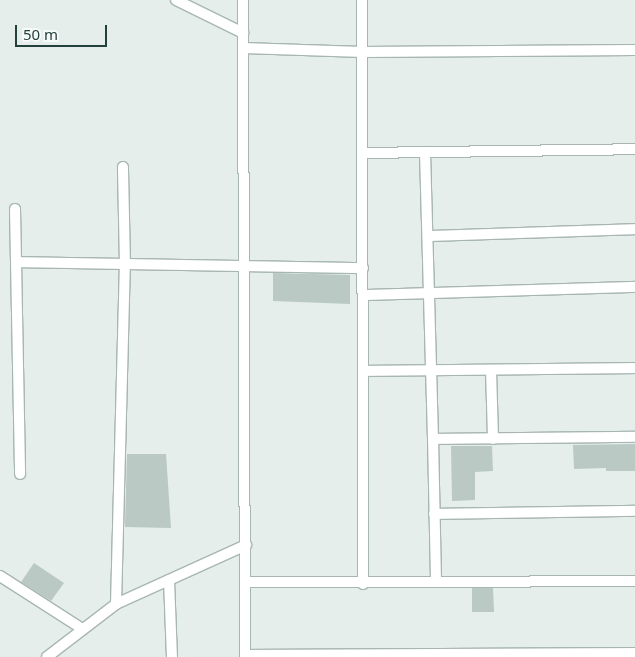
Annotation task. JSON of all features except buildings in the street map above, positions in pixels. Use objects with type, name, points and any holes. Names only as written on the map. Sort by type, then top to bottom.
[{"type":"street","points":[[176,0],[243,33]]},
{"type":"street","points":[[242,0],[247,582],[245,656],[635,653]]},
{"type":"street","points":[[362,0],[363,584]]},
{"type":"street","points":[[243,48],[363,52],[635,50]]},
{"type":"street","points":[[363,153],[635,149]]},
{"type":"street","points":[[424,152],[433,370],[436,580]]},
{"type":"street","points":[[116,604],[125,265],[123,167]]},
{"type":"street","points":[[15,209],[20,474]]},
{"type":"street","points":[[428,236],[635,229]]},
{"type":"street","points":[[17,262],[363,268]]},
{"type":"street","points":[[363,295],[635,286]]},
{"type":"street","points":[[363,371],[635,368]]},
{"type":"street","points":[[491,370],[493,438]]},
{"type":"street","points":[[433,440],[635,437]]},
{"type":"street","points":[[434,514],[635,511]]},
{"type":"street","points":[[46,657],[81,628],[116,604],[246,545]]},
{"type":"street","points":[[0,576],[81,628]]},
{"type":"street","points":[[169,580],[172,657]]},
{"type":"street","points":[[247,582],[363,584],[436,580],[635,581]]}]
